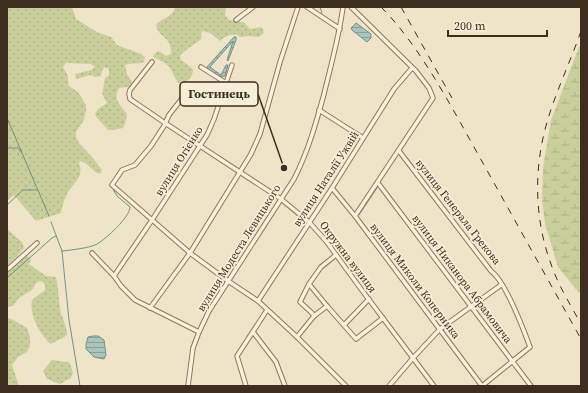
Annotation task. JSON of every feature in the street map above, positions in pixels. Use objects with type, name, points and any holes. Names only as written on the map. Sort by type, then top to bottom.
[{"type":"street","points":[[236,20],[253,7]]},
{"type":"street","points":[[150,308],[190,253],[251,154],[260,134],[280,62],[298,7]]},
{"type":"street","points":[[307,7],[340,29]]},
{"type":"street","name":"вулиця Модеста Левицького","points":[[188,386],[193,348],[209,311],[294,179],[302,164],[319,110],[340,29],[343,7]]},
{"type":"street","points":[[351,7],[416,71],[429,88],[433,98],[355,216]]},
{"type":"street","name":"Окружна вулиця","points":[[152,62],[130,90],[130,99],[281,199],[309,222],[326,241],[434,386]]},
{"type":"street","name":"вулиця Огієнко","points":[[114,276],[200,146],[214,119],[232,65]]},
{"type":"street","points":[[201,67],[226,83]]},
{"type":"street","name":"вулиця Наталії Ужвій","points":[[258,301],[332,188],[394,89],[412,68]]},
{"type":"street","points":[[187,92],[169,115],[151,146],[135,165],[122,170],[112,185],[190,253],[258,301],[297,337],[346,386]]},
{"type":"street","points":[[319,110],[363,138]]},
{"type":"street","name":"вулиця Генерала Грекова","points":[[399,151],[491,271],[496,274],[513,304],[530,347],[513,360]]},
{"type":"street","name":"вулиця Никанора Абрамовича","points":[[378,183],[471,307],[513,360],[531,386]]},
{"type":"street","name":"вулиця Миколи Коперника","points":[[332,188],[355,216],[482,386]]},
{"type":"street","points":[[7,270],[37,243]]},
{"type":"street","points":[[92,254],[136,300],[199,332]]},
{"type":"street","points":[[314,316],[300,302],[309,284],[321,267],[336,255]]},
{"type":"street","points":[[309,284],[356,339],[383,318]]},
{"type":"street","points":[[389,386],[440,329],[501,285]]},
{"type":"street","points":[[344,325],[369,300]]},
{"type":"street","points":[[297,337],[314,316],[327,306]]},
{"type":"street","points":[[246,386],[237,356],[267,310]]},
{"type":"street","points":[[253,332],[276,362],[285,386]]},
{"type":"street","points":[[482,386],[513,360]]},
{"type":"green space","points":[[7,7],[72,7],[76,19],[97,32],[111,37],[117,45],[145,57],[144,62],[125,65],[127,74],[132,82],[129,87],[119,88],[117,92],[117,99],[127,114],[123,128],[113,130],[108,130],[95,114],[98,109],[107,103],[102,94],[105,78],[109,75],[109,69],[104,67],[101,76],[95,77],[91,75],[76,79],[75,74],[91,70],[95,67],[91,64],[66,63],[63,67],[68,76],[69,86],[78,92],[86,105],[84,120],[76,132],[76,137],[79,143],[102,170],[100,174],[97,173],[80,161],[79,177],[67,194],[61,213],[36,221],[14,195],[7,201]]},
{"type":"green space","points":[[175,7],[226,7],[225,15],[229,20],[244,22],[250,29],[262,27],[264,33],[259,37],[241,37],[230,35],[220,41],[210,33],[203,31],[201,33],[201,39],[180,56],[181,60],[193,69],[192,75],[189,79],[180,84],[168,66],[162,61],[153,57],[155,53],[159,51],[166,56],[171,54],[171,48],[167,40],[159,32],[156,25],[170,15],[174,11]]},
{"type":"green space","points":[[581,42],[581,291],[579,293],[558,267],[545,224],[542,199],[543,168],[551,120]]},
{"type":"green space","points":[[7,229],[22,242],[24,248],[7,266]]},
{"type":"green space","points":[[28,255],[31,260],[29,264],[46,276],[56,277],[60,308],[66,326],[67,335],[50,344],[36,324],[32,312],[32,300],[45,290],[45,285],[42,281],[37,282],[32,290],[19,298],[13,306],[7,307],[7,274]]},
{"type":"green space","points":[[7,318],[27,328],[30,337],[30,346],[27,352],[18,357],[12,365],[19,386],[7,386]]},
{"type":"green space","points":[[52,360],[70,363],[73,373],[71,378],[60,384],[47,379],[43,371]]},
{"type":"water","points":[[356,23],[371,34],[371,38],[367,42],[352,30],[351,28]]},
{"type":"water","points":[[234,37],[236,37],[236,40],[228,61],[227,60],[233,41],[210,67],[221,75],[226,65],[228,65],[225,76],[220,76],[210,71],[207,67]]},
{"type":"water","points":[[98,336],[104,340],[106,355],[104,359],[94,357],[86,349],[88,337]]},
{"type":"waterway","points":[[320,7],[322,13]]},
{"type":"waterway","points":[[7,118],[49,216]]},
{"type":"waterway","points":[[7,148],[18,148],[21,152]]},
{"type":"waterway","points":[[359,215],[377,188]]},
{"type":"waterway","points":[[62,251],[85,248],[97,244],[106,238],[122,222],[130,207],[117,196],[113,189]]},
{"type":"waterway","points":[[7,205],[23,190],[37,190]]},
{"type":"waterway","points":[[51,222],[62,251],[69,320],[80,386]]},
{"type":"waterway","points":[[7,278],[56,236]]},
{"type":"railway","points":[[381,7],[409,40],[434,78],[458,118],[581,339]]},
{"type":"railway","points":[[401,7],[452,98]]},
{"type":"railway","points":[[581,31],[546,124],[538,169],[538,201],[542,233],[546,249],[557,279],[581,324]]},
{"type":"place","name":"Гостинець","points":[[284,168]]}]
